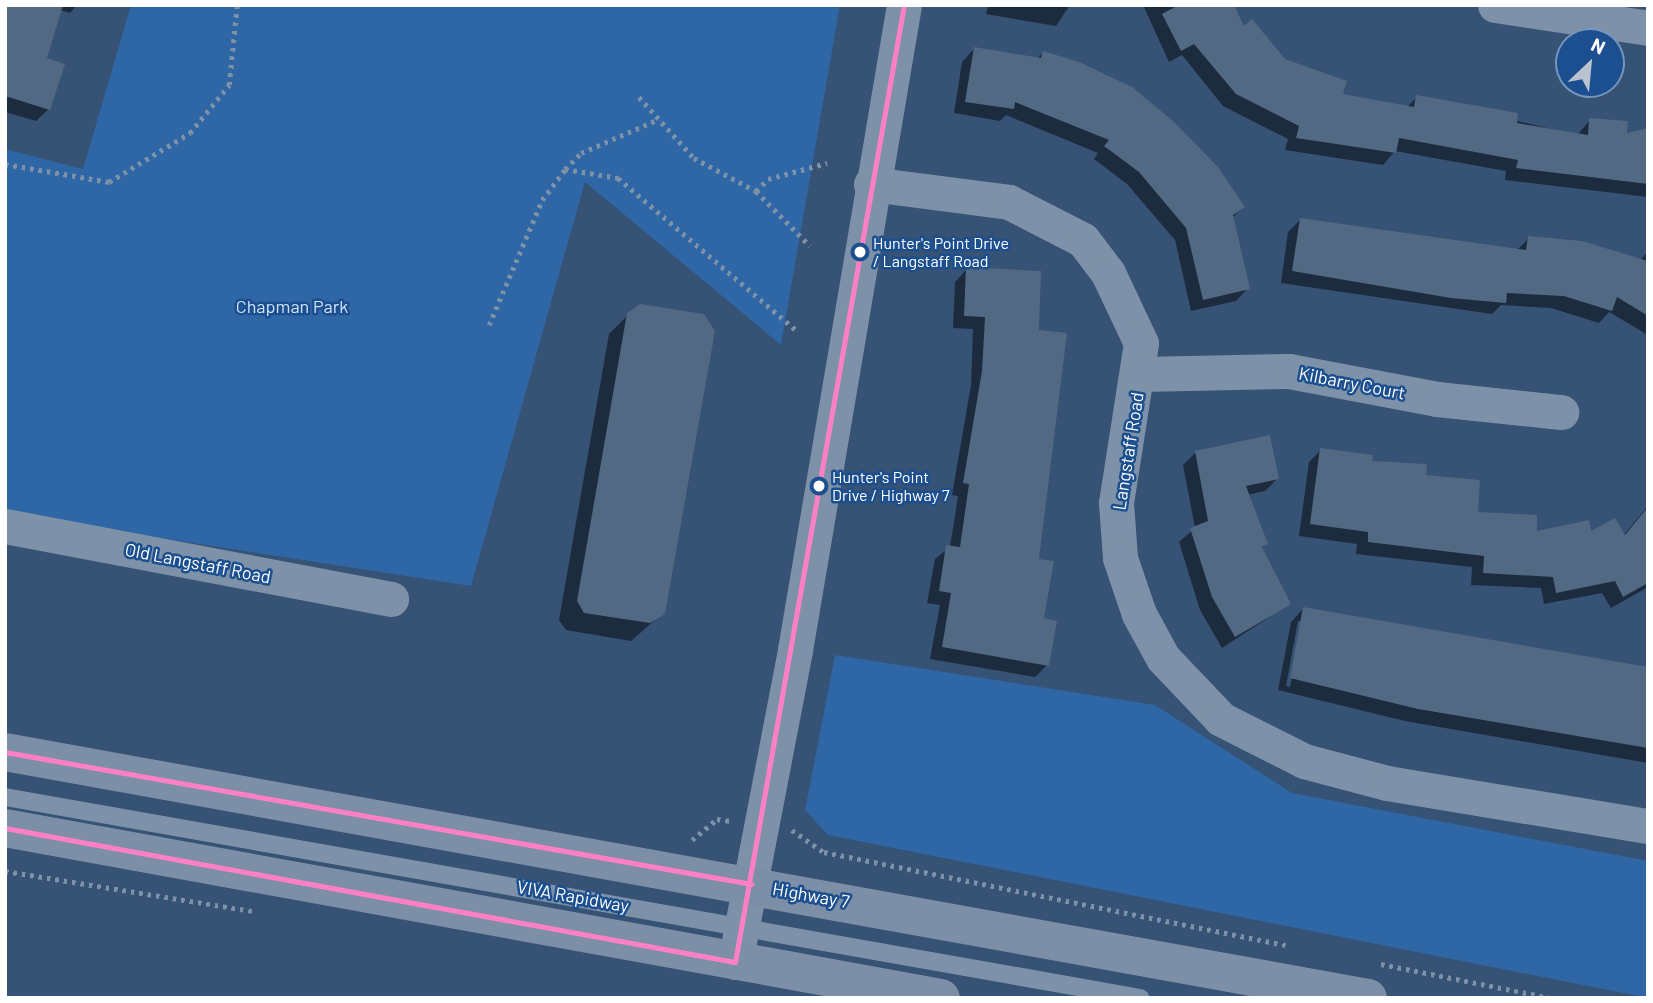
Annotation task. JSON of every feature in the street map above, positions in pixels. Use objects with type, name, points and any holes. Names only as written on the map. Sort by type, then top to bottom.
[{"type":"main road","name":"Highway 7","points":[[5,752],[751,884],[1370,980]]},
{"type":"main road","points":[[5,828],[738,944],[941,998]]},
{"type":"street","points":[[738,944],[751,884],[904,5]]},
{"type":"street","points":[[1495,5],[1648,28]]},
{"type":"street","name":"Langstaff Road","points":[[871,184],[1009,202],[1083,240],[1133,318],[1141,374],[1116,503],[1120,558],[1139,614],[1163,658],[1221,719],[1304,761],[1387,783],[1648,825]]},
{"type":"street","name":"Kilbarry Court","points":[[1141,374],[1289,371],[1437,400],[1561,412]]},
{"type":"street","name":"Old Langstaff Road","points":[[5,526],[391,599]]},
{"type":"lane","name":"VIVA Rapidway","points":[[5,797],[738,944],[1140,998]]},
{"type":"path","points":[[5,164],[109,181],[190,133],[229,85],[237,5]]},
{"type":"path","points":[[639,97],[694,158],[756,191],[810,246]]},
{"type":"path","points":[[489,325],[542,200],[565,169],[581,153],[659,119]]},
{"type":"path","points":[[756,191],[768,179],[827,163]]},
{"type":"path","points":[[565,169],[618,178],[795,329]]},
{"type":"path","points":[[801,831],[824,852],[1291,946]]},
{"type":"path","points":[[1370,980],[1551,998]]},
{"type":"green space","name":"Chapman Park","points":[[131,5],[840,5],[781,345],[585,182],[471,586],[5,514],[5,149],[83,169]]},
{"type":"green space","points":[[835,655],[1155,705],[1292,793],[1648,861],[1648,998],[828,835],[805,810]]},
{"type":"building","points":[[5,5],[63,5],[47,58],[65,64],[50,110],[5,96]]},
{"type":"building","points":[[1179,5],[1234,5],[1244,26],[1252,19],[1285,59],[1347,81],[1343,94],[1414,107],[1416,95],[1518,113],[1517,123],[1588,135],[1589,118],[1628,121],[1627,133],[1648,128],[1648,184],[1516,168],[1518,160],[1399,138],[1396,153],[1296,138],[1299,126],[1236,94],[1194,44],[1181,51],[1162,14]]},
{"type":"building","points":[[974,47],[1041,58],[1043,51],[1079,62],[1132,87],[1174,122],[1218,167],[1245,207],[1233,215],[1250,289],[1203,300],[1186,228],[1139,172],[1104,146],[1109,140],[1015,102],[1014,109],[965,102]]},
{"type":"building","points":[[1300,218],[1526,250],[1528,236],[1582,241],[1648,261],[1648,316],[1617,297],[1612,311],[1564,296],[1507,293],[1506,303],[1451,298],[1292,271]]},
{"type":"building","points":[[966,267],[1041,271],[1039,330],[1067,333],[1039,559],[1054,561],[1044,618],[1057,621],[1049,666],[942,647],[951,593],[939,591],[946,545],[960,547],[969,484],[963,483],[982,371],[985,317],[964,316]]},
{"type":"building","points":[[640,304],[704,314],[715,331],[665,614],[650,623],[584,613],[577,601],[627,313]]},
{"type":"building","points":[[1270,435],[1279,479],[1246,486],[1268,544],[1262,547],[1291,604],[1235,637],[1212,597],[1190,528],[1208,521],[1195,451]]},
{"type":"building","points":[[1320,448],[1373,455],[1372,461],[1427,464],[1426,475],[1480,480],[1478,512],[1537,515],[1537,531],[1589,520],[1591,531],[1615,518],[1625,535],[1648,507],[1648,583],[1623,597],[1615,581],[1556,593],[1553,577],[1483,573],[1484,556],[1368,542],[1368,532],[1310,524]]},
{"type":"building","points":[[1303,607],[1648,667],[1648,748],[1418,709],[1290,678]]},
{"type":"transit line","points":[[5,828],[735,962],[904,5]]},
{"type":"transit line","points":[[5,752],[751,884]]},
{"type":"place","name":"Hunter's Point Drive / Langstaff Road","points":[[860,252]]},
{"type":"place","name":"Hunter's Point Drive / Highway 7","points":[[819,486]]}]
